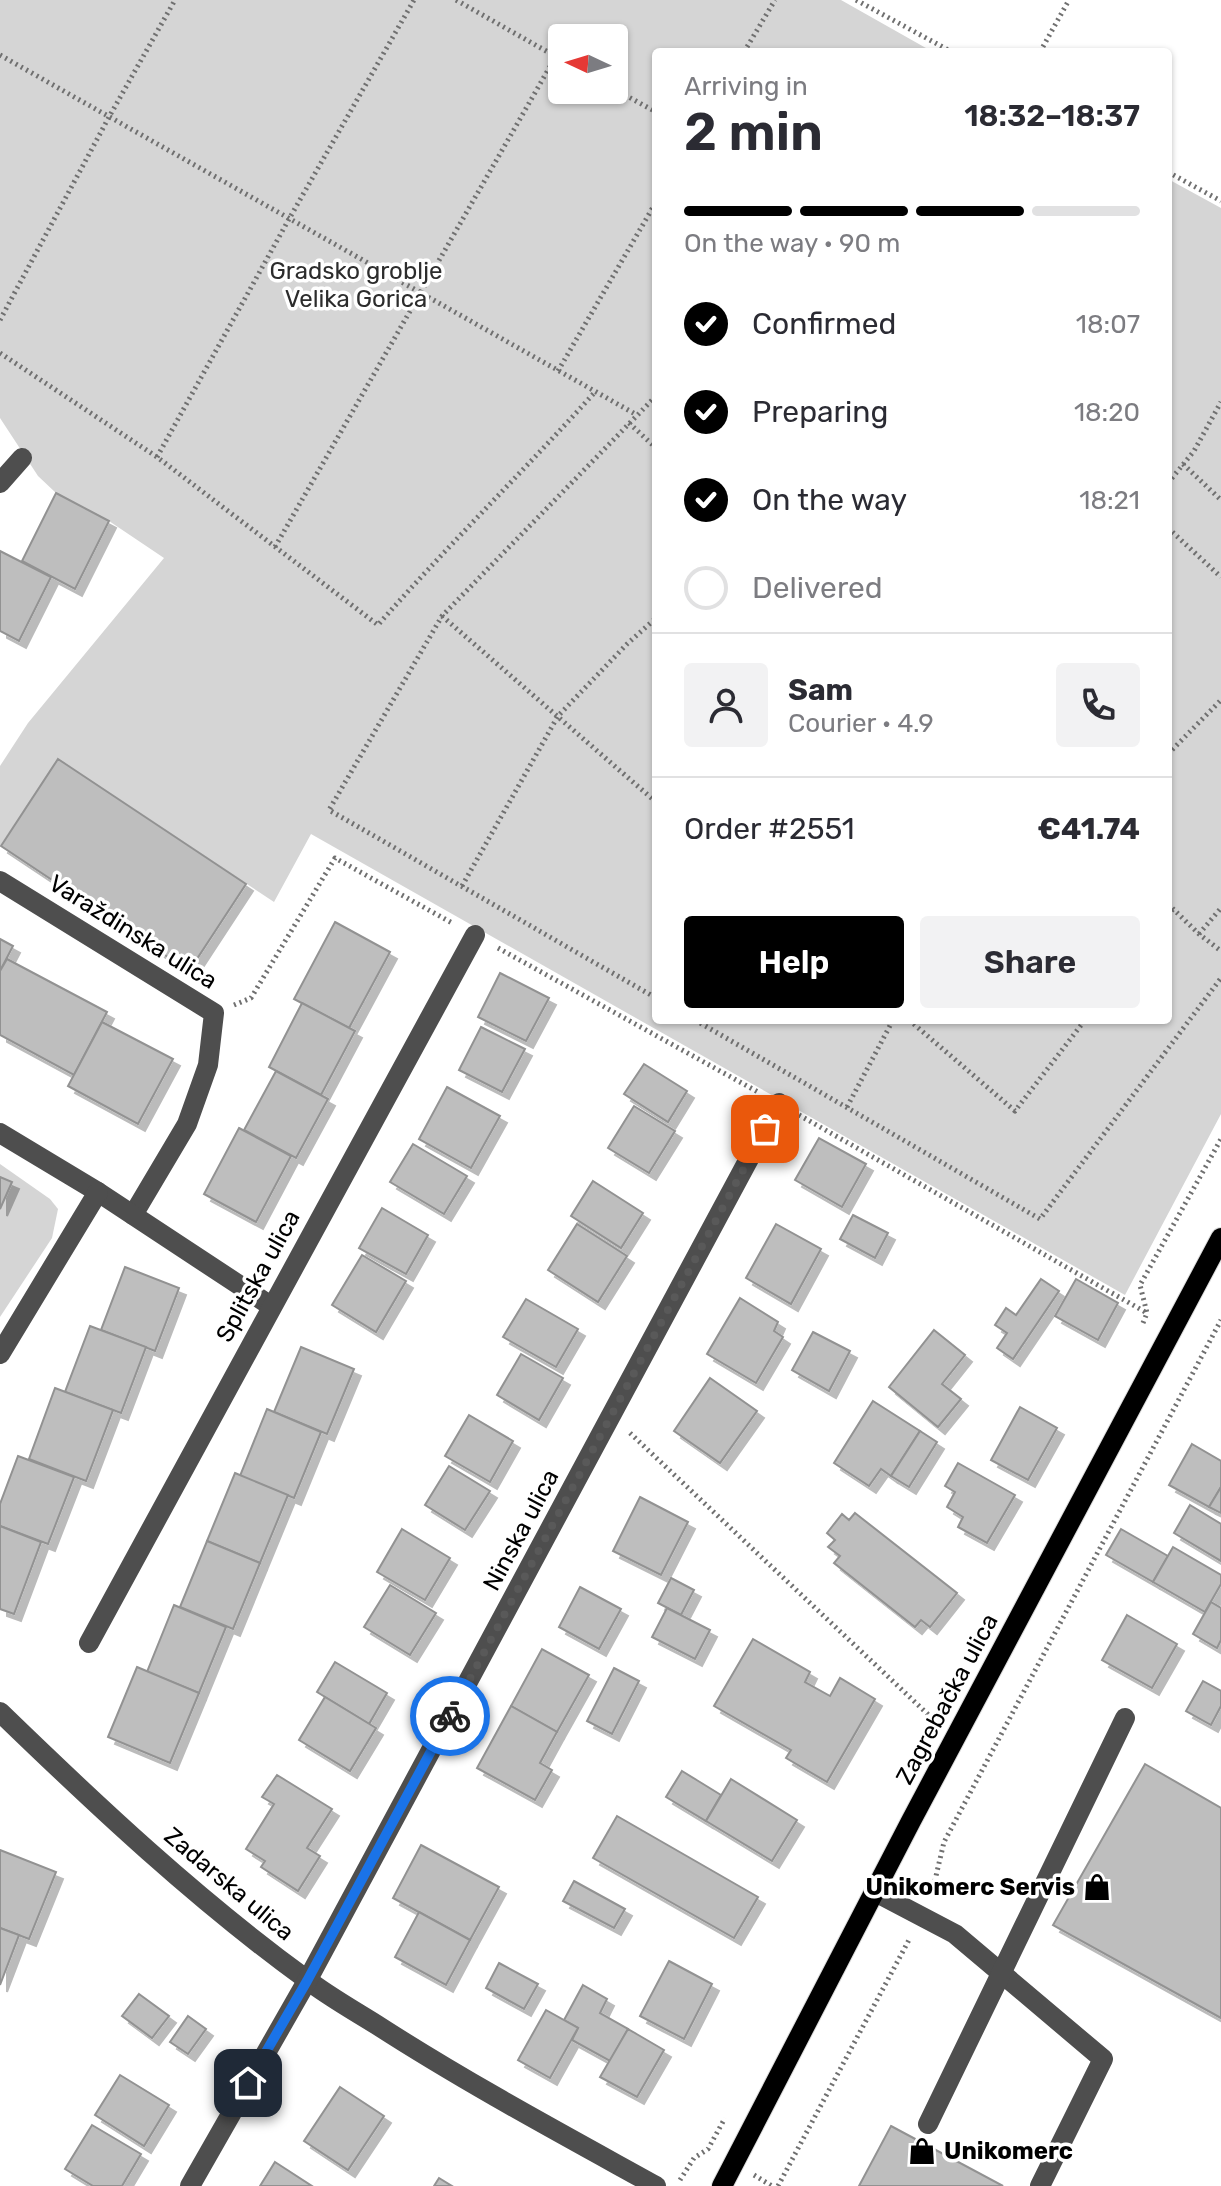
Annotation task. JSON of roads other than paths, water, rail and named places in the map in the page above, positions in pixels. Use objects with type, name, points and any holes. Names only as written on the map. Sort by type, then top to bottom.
[{"type":"main road","name":"Zagrebačka ulica","points":[[722,2186],[1221,1238]]},
{"type":"street","points":[[0,483],[22,458]]},
{"type":"street","name":"Varaždinska ulica","points":[[0,881],[214,1013],[208,1065],[187,1124],[133,1215]]},
{"type":"street","name":"Splitska ulica","points":[[89,1643],[475,935]]},
{"type":"street","name":"Ninska ulica","points":[[190,2186],[307,1981],[779,1103]]},
{"type":"street","points":[[0,1133],[98,1192],[271,1306]]},
{"type":"street","points":[[0,1354],[98,1192]]},
{"type":"street","name":"Zadarska ulica","points":[[0,1712],[76,1786],[198,1896],[307,1981],[511,2107],[656,2186]]},
{"type":"street","points":[[928,2124],[1125,1718]]},
{"type":"street","points":[[875,1892],[955,1934],[1103,2059],[1040,2186]]},
{"type":"place","name":"Unikomerc Servis","points":[[1097,1887]]},
{"type":"place","name":"Unikomerc","points":[[922,2151]]},
{"type":"park label","name":"Gradsko groblje Velika Gorica","points":[[356,285]]}]
